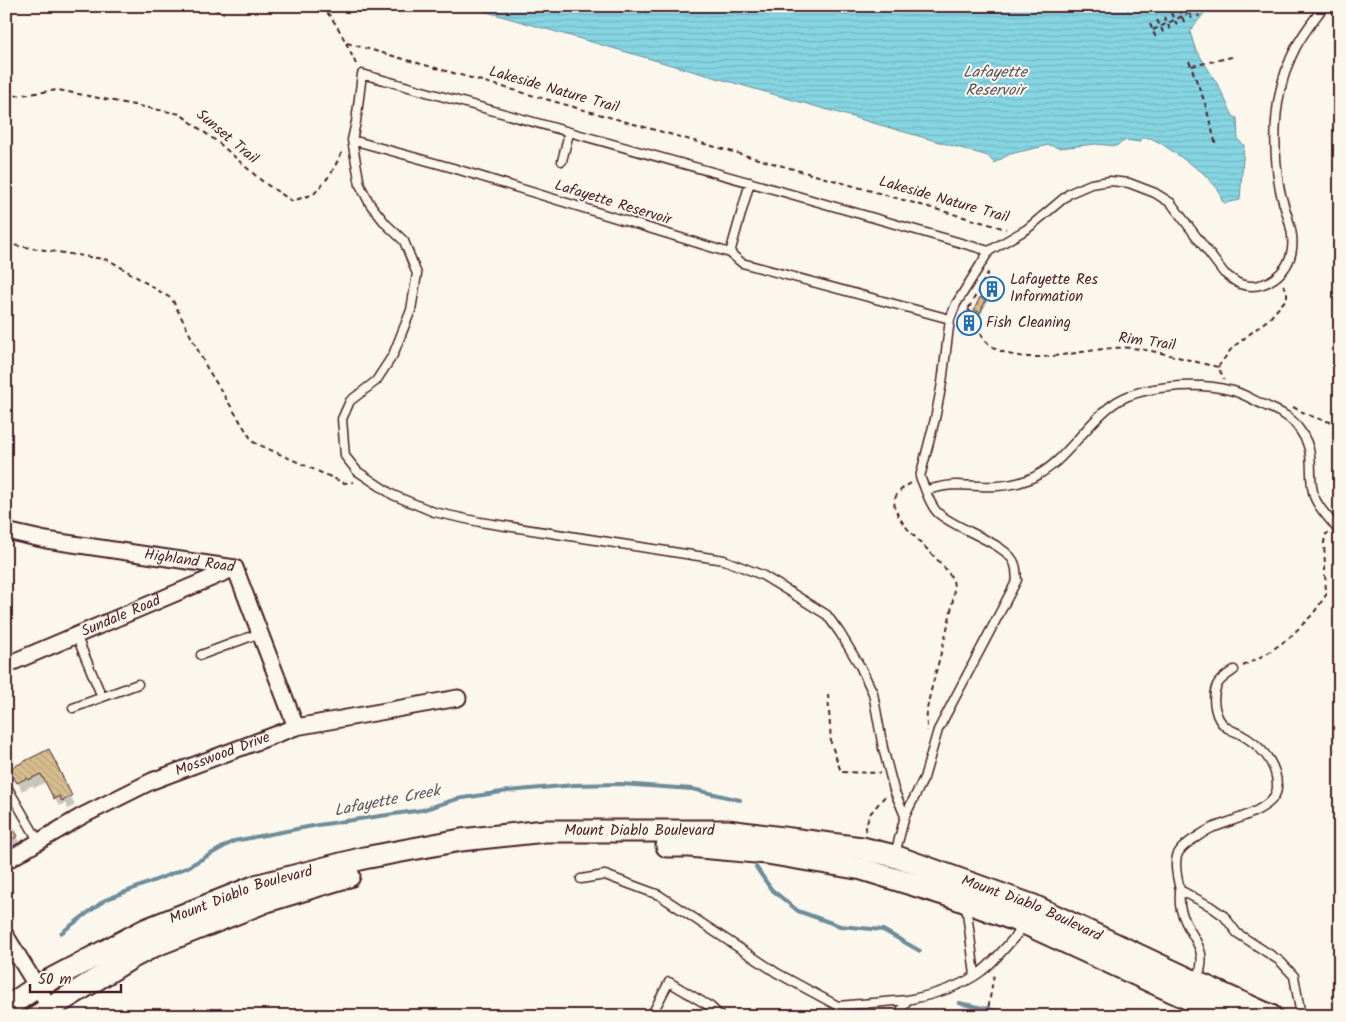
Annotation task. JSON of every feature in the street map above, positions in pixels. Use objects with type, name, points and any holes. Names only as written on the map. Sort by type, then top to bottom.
[{"type":"main road","name":"Mount Diablo Boulevard","points":[[6,1008],[38,986],[145,930],[259,885],[364,858],[461,840],[545,831],[727,831],[863,855],[894,856],[1034,906],[1271,1016]]},
{"type":"main road","name":"Mount Diablo Boulevard","points":[[47,1013],[132,958],[154,946],[267,901],[366,870],[467,851],[546,846],[689,846],[767,853],[862,868],[932,887],[965,902],[1026,924],[1226,1016]]},
{"type":"street","name":"Highland Road","points":[[6,530],[38,539],[235,568],[296,727]]},
{"type":"street","name":"Sundale Road","points":[[6,665],[235,568]]},
{"type":"street","name":"Mosswood Drive","points":[[6,861],[82,816],[152,781],[296,727],[458,698]]},
{"type":"street","points":[[6,936],[12,959],[38,986],[47,1013]]},
{"type":"lane","points":[[917,874],[894,856],[905,816],[924,778],[938,730],[1016,580],[1015,564],[1003,550],[938,513],[930,503],[920,478],[942,383],[950,319],[956,304],[989,251],[1021,233],[1070,192],[1091,184],[1110,181],[1129,183],[1142,187],[1170,203],[1224,273],[1232,280],[1240,284],[1256,286],[1273,280],[1280,274],[1290,257],[1292,248],[1292,237],[1279,185],[1276,134],[1279,100],[1284,78],[1296,47],[1324,6]]},
{"type":"lane","points":[[905,816],[894,790],[883,748],[873,693],[860,666],[827,615],[762,574],[724,560],[498,525],[434,512],[393,495],[358,471],[345,456],[342,419],[350,401],[376,381],[393,355],[411,310],[416,274],[404,241],[386,224],[370,204],[360,185],[352,140],[362,74],[989,251]]},
{"type":"lane","points":[[562,161],[569,133]]},
{"type":"lane","name":"Lafayette Reservoir","points":[[352,140],[453,168],[730,253],[742,263],[950,319]]},
{"type":"lane","points":[[730,253],[750,182]]},
{"type":"lane","points":[[926,490],[954,485],[1010,486],[1029,479],[1048,468],[1112,404],[1133,393],[1164,388],[1198,386],[1230,390],[1279,412],[1295,422],[1309,447],[1314,496],[1339,532]]},
{"type":"lane","points":[[201,655],[260,633]]},
{"type":"lane","points":[[76,635],[102,697]]},
{"type":"lane","points":[[1196,982],[1202,968],[1202,955],[1198,943],[1180,909],[1180,890],[1176,864],[1177,854],[1184,846],[1209,829],[1264,807],[1273,800],[1277,791],[1275,771],[1272,763],[1260,748],[1242,735],[1227,728],[1216,714],[1214,700],[1217,685],[1234,670]]},
{"type":"lane","points":[[73,708],[138,684]]},
{"type":"lane","points":[[6,785],[39,842]]},
{"type":"lane","points":[[824,862],[863,855]]},
{"type":"lane","points":[[581,879],[605,874],[659,895],[777,973],[838,1006],[930,996],[981,972],[1026,924]]},
{"type":"lane","points":[[1180,890],[1210,906],[1224,916],[1237,934],[1280,961],[1294,976],[1301,1016]]},
{"type":"lane","points":[[965,902],[975,975]]},
{"type":"lane","points":[[651,1016],[669,982],[711,1007],[720,1016]]},
{"type":"lane","points":[[898,1016],[907,1000]]},
{"type":"lane","points":[[838,1006],[840,1016]]},
{"type":"path","points":[[206,6],[224,14]]},
{"type":"path","points":[[321,6],[347,43],[362,74]]},
{"type":"path","points":[[326,6],[326,11]]},
{"type":"path","points":[[1127,6],[1129,13]]},
{"type":"path","points":[[1135,6],[1136,10]]},
{"type":"path","points":[[1186,6],[1193,21]]},
{"type":"path","points":[[1195,6],[1199,17]]},
{"type":"path","points":[[1153,30],[1204,6],[1206,13]]},
{"type":"path","points":[[1179,9],[1185,24]]},
{"type":"path","points":[[1171,13],[1178,27]]},
{"type":"path","points":[[1164,17],[1171,31]]},
{"type":"path","points":[[1157,20],[1164,34]]},
{"type":"path","points":[[1150,24],[1156,38]]},
{"type":"path","name":"Lakeside Nature Trail","points":[[347,43],[1021,233]]},
{"type":"path","points":[[1191,66],[1236,56]]},
{"type":"path","points":[[1189,61],[1205,103],[1216,145]]},
{"type":"path","name":"Sunset Trail","points":[[6,97],[58,90],[180,114],[220,144],[263,182],[292,201],[314,194],[331,174],[343,148]]},
{"type":"path","points":[[6,244],[109,260],[172,299],[207,368],[253,442],[344,483],[372,481]]},
{"type":"path","points":[[960,325],[990,269]]},
{"type":"path","points":[[1230,390],[1218,367],[1232,348],[1270,318],[1287,298],[1287,290],[1281,282],[1280,274]]},
{"type":"path","points":[[956,304],[968,309]]},
{"type":"path","name":"Rim Trail","points":[[968,309],[976,321],[982,337],[988,344],[1016,355],[1049,357],[1109,348],[1130,348],[1169,354],[1218,367]]},
{"type":"path","points":[[1290,406],[1321,420],[1340,423]]},
{"type":"path","points":[[920,478],[900,490],[894,499],[895,509],[906,527],[946,569],[954,584],[952,605],[927,706],[926,733]]},
{"type":"path","points":[[1234,670],[1268,653],[1289,638],[1313,614],[1326,595],[1324,542],[1326,534],[1339,532]]},
{"type":"path","points":[[828,694],[831,743],[840,772],[890,773]]},
{"type":"path","points":[[863,855],[866,822],[869,815],[883,797],[894,790]]},
{"type":"path","points":[[987,1016],[997,956]]},
{"type":"water","name":"Lafayette Reservoir","points":[[466,6],[1207,6],[1190,32],[1195,48],[1218,85],[1233,116],[1237,118],[1238,140],[1244,145],[1240,200],[1225,203],[1222,201],[1218,189],[1202,172],[1151,138],[1141,138],[1139,142],[1126,140],[1116,146],[1096,144],[1059,148],[1049,145],[1010,154],[994,163],[988,156]]},
{"type":"building","name":"Lafayette Res Information","points":[[991,284],[996,286],[992,293],[988,291]]},
{"type":"building","points":[[980,297],[986,300],[980,313],[974,310]]},
{"type":"building","name":"Fish Cleaning","points":[[966,320],[973,321],[973,326],[965,326]]},
{"type":"building","points":[[49,749],[72,796],[62,801],[59,796],[54,799],[41,774],[17,783],[9,769]]},
{"type":"building","points":[[6,818],[18,836],[6,843]]},
{"type":"waterway","name":"Lafayette Creek","points":[[61,933],[105,900],[186,868],[234,841],[318,825],[422,810],[457,799],[508,791],[574,785],[620,784],[692,789],[740,800]]},
{"type":"waterway","name":"Lafayette Creek","points":[[756,867],[771,889],[798,911],[840,926],[883,930],[920,951]]},
{"type":"waterway","name":"Lafayette Creek","points":[[959,1003],[1020,1016]]},
{"type":"place","name":"Lafayette Res Information","points":[[992,289]]},
{"type":"place","name":"Fish Cleaning","points":[[969,323]]}]
